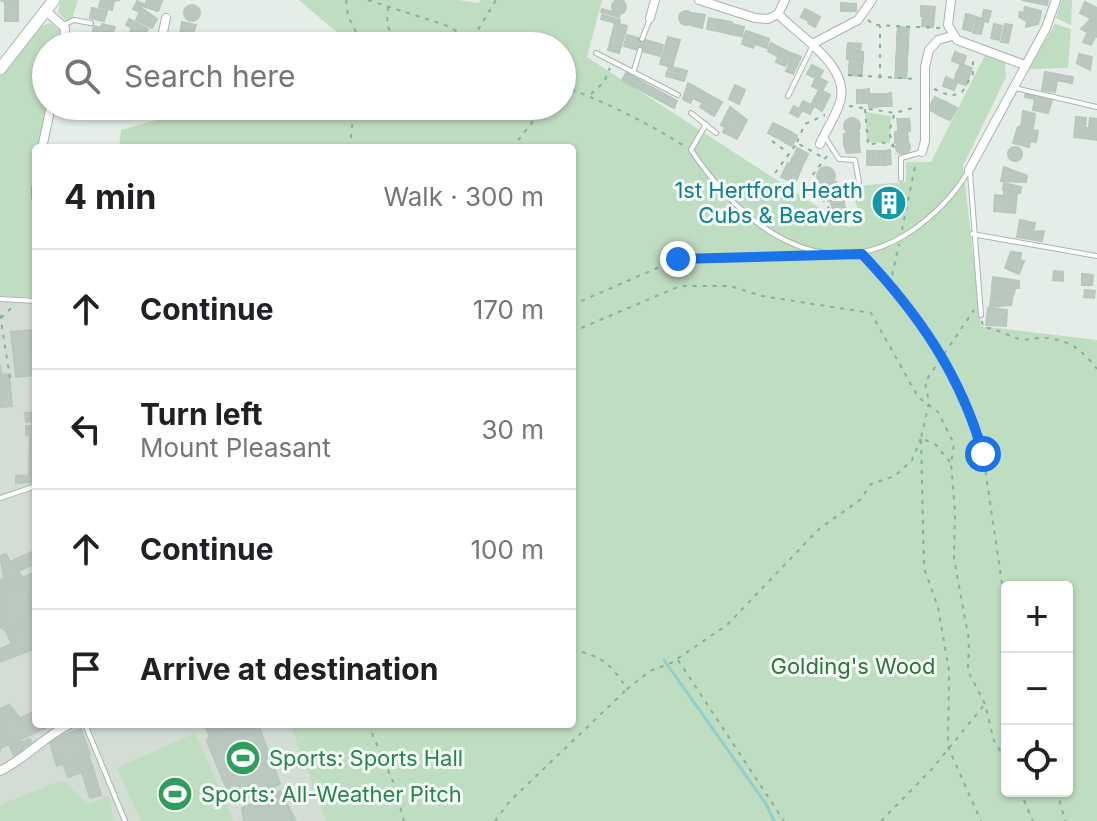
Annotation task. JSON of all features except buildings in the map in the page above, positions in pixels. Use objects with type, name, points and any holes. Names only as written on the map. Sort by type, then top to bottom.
[{"type":"main road","points":[[0,69],[54,0]]},
{"type":"street","points":[[650,18],[655,0]]},
{"type":"street","points":[[699,0],[755,18],[778,14],[814,43],[840,80],[839,104],[822,140]]},
{"type":"street","points":[[778,14],[785,0]]},
{"type":"street","points":[[814,43],[862,16],[872,0]]},
{"type":"street","points":[[951,0],[950,32],[962,43],[1025,65]]},
{"type":"street","points":[[969,170],[1046,28],[1056,0]]},
{"type":"street","points":[[46,11],[63,25],[66,32]]},
{"type":"street","points":[[163,32],[166,18]]},
{"type":"street","points":[[920,152],[929,50],[950,32]]},
{"type":"street","points":[[43,144],[48,120]]},
{"type":"street","points":[[0,771],[30,754],[46,736],[62,728]]},
{"type":"lane","points":[[642,39],[650,18]]},
{"type":"lane","points":[[63,25],[74,20],[91,23]]},
{"type":"lane","points":[[788,96],[814,43]]},
{"type":"lane","points":[[634,70],[640,50]]},
{"type":"lane","points":[[596,53],[678,95]]},
{"type":"lane","points":[[1013,88],[1097,107]]},
{"type":"lane","points":[[691,113],[716,133]]},
{"type":"lane","points":[[706,124],[691,150],[738,209],[779,237],[815,252],[862,254],[900,238],[949,199],[969,170]]},
{"type":"lane","points":[[822,140],[839,159],[855,160],[859,182]]},
{"type":"lane","points":[[901,179],[900,164],[905,155],[920,152]]},
{"type":"lane","points":[[969,170],[981,315]]},
{"type":"lane","points":[[972,234],[1097,256]]},
{"type":"lane","points":[[0,299],[32,301]]},
{"type":"lane","points":[[0,498],[32,487]]},
{"type":"lane","points":[[87,728],[125,821]]},
{"type":"path","points":[[346,0],[348,16],[356,32]]},
{"type":"path","points":[[368,0],[458,32]]},
{"type":"path","points":[[476,32],[496,0]]},
{"type":"path","points":[[388,7],[387,25],[390,32]]},
{"type":"path","points":[[862,16],[880,25],[950,32]]},
{"type":"path","points":[[880,25],[880,78]]},
{"type":"path","points":[[925,87],[951,96],[962,92],[973,74],[973,52]]},
{"type":"path","points":[[590,94],[604,82],[613,60]]},
{"type":"path","points":[[845,73],[917,79]]},
{"type":"path","points":[[576,91],[590,94],[638,117],[691,150]]},
{"type":"path","points":[[839,104],[895,113],[925,106]]},
{"type":"path","points":[[865,109],[866,142],[893,146]]},
{"type":"path","points":[[895,113],[889,132],[900,164]]},
{"type":"path","points":[[775,173],[797,143],[805,124],[825,115],[832,119]]},
{"type":"path","points":[[350,144],[354,120]]},
{"type":"path","points":[[515,144],[534,120]]},
{"type":"path","points":[[772,141],[788,152]]},
{"type":"path","points":[[797,143],[825,159]]},
{"type":"path","points":[[890,285],[920,152]]},
{"type":"path","points":[[576,303],[678,259],[815,252]]},
{"type":"path","points":[[862,254],[890,285],[941,354],[961,388],[983,454],[1002,581]]},
{"type":"path","points":[[576,330],[680,286],[730,286],[762,296],[871,313],[918,397],[938,412],[954,444],[951,463],[955,511],[954,559],[969,640],[968,671],[985,704],[994,741],[1001,752]]},
{"type":"path","points":[[11,384],[0,317],[19,300]]},
{"type":"path","points":[[495,821],[509,802],[627,689],[650,671],[678,659],[727,625],[775,571],[792,559],[819,529],[860,500],[871,484],[895,476],[912,460],[929,403],[925,382],[941,354],[979,302]]},
{"type":"path","points":[[981,315],[983,327],[1001,329],[1021,340],[1044,338],[1081,348],[1097,369]]},
{"type":"path","points":[[0,350],[6,350]]},
{"type":"path","points":[[921,438],[936,445],[951,463]]},
{"type":"path","points":[[921,438],[924,568],[938,607],[949,671],[948,747],[981,821]]},
{"type":"path","points":[[576,651],[594,654],[614,667],[627,689]]},
{"type":"path","points":[[678,659],[784,821]]},
{"type":"path","points":[[881,821],[985,704]]},
{"type":"path","points":[[370,728],[394,784],[404,821]]},
{"type":"path","points":[[1023,797],[1033,821]]},
{"type":"path","points":[[1059,797],[1065,821]]},
{"type":"shaded area","points":[[0,300],[32,302],[32,728],[291,728],[326,821],[0,821]]},
{"type":"green space","points":[[61,0],[78,0],[72,19],[65,20],[58,12]]},
{"type":"green space","name":"Golding's Wood","points":[[299,0],[458,0],[479,3],[480,0],[602,0],[587,57],[849,227],[862,225],[852,190],[867,185],[906,182],[906,162],[931,162],[985,55],[1005,62],[1006,77],[963,166],[981,326],[1097,340],[1097,821],[326,821],[291,728],[576,728],[576,144],[119,144],[121,130],[156,120],[576,120],[576,32],[337,32]]},
{"type":"green space","points":[[1062,0],[1072,0],[1071,25],[1056,18]]},
{"type":"green space","points":[[50,23],[62,32],[36,32]]},
{"type":"green space","points":[[1055,24],[1071,29],[1068,68],[1029,69]]},
{"type":"green space","points":[[32,37],[32,120],[46,120],[40,144],[32,144],[32,298],[0,296],[0,75]]},
{"type":"green space","points":[[865,112],[891,116],[890,143],[867,142]]},
{"type":"green space","name":"Sports: All-Weather Pitch","points":[[195,733],[234,821],[141,821],[117,768]]},
{"type":"green space","points":[[62,780],[88,804],[109,796],[114,821],[0,821],[0,805]]},
{"type":"waterway","points":[[664,660],[766,804],[774,821]]},
{"type":"place","name":"1st Hertford Heath Cubs & Beavers","points":[[889,203]]},
{"type":"place","name":"Sports: Sports Hall","points":[[243,758]]},
{"type":"place","name":"Sports: All-Weather Pitch","points":[[175,794]]},
{"type":"route","points":[[678,259],[815,252],[862,254],[884,276],[953,371],[973,419],[983,454]]}]
